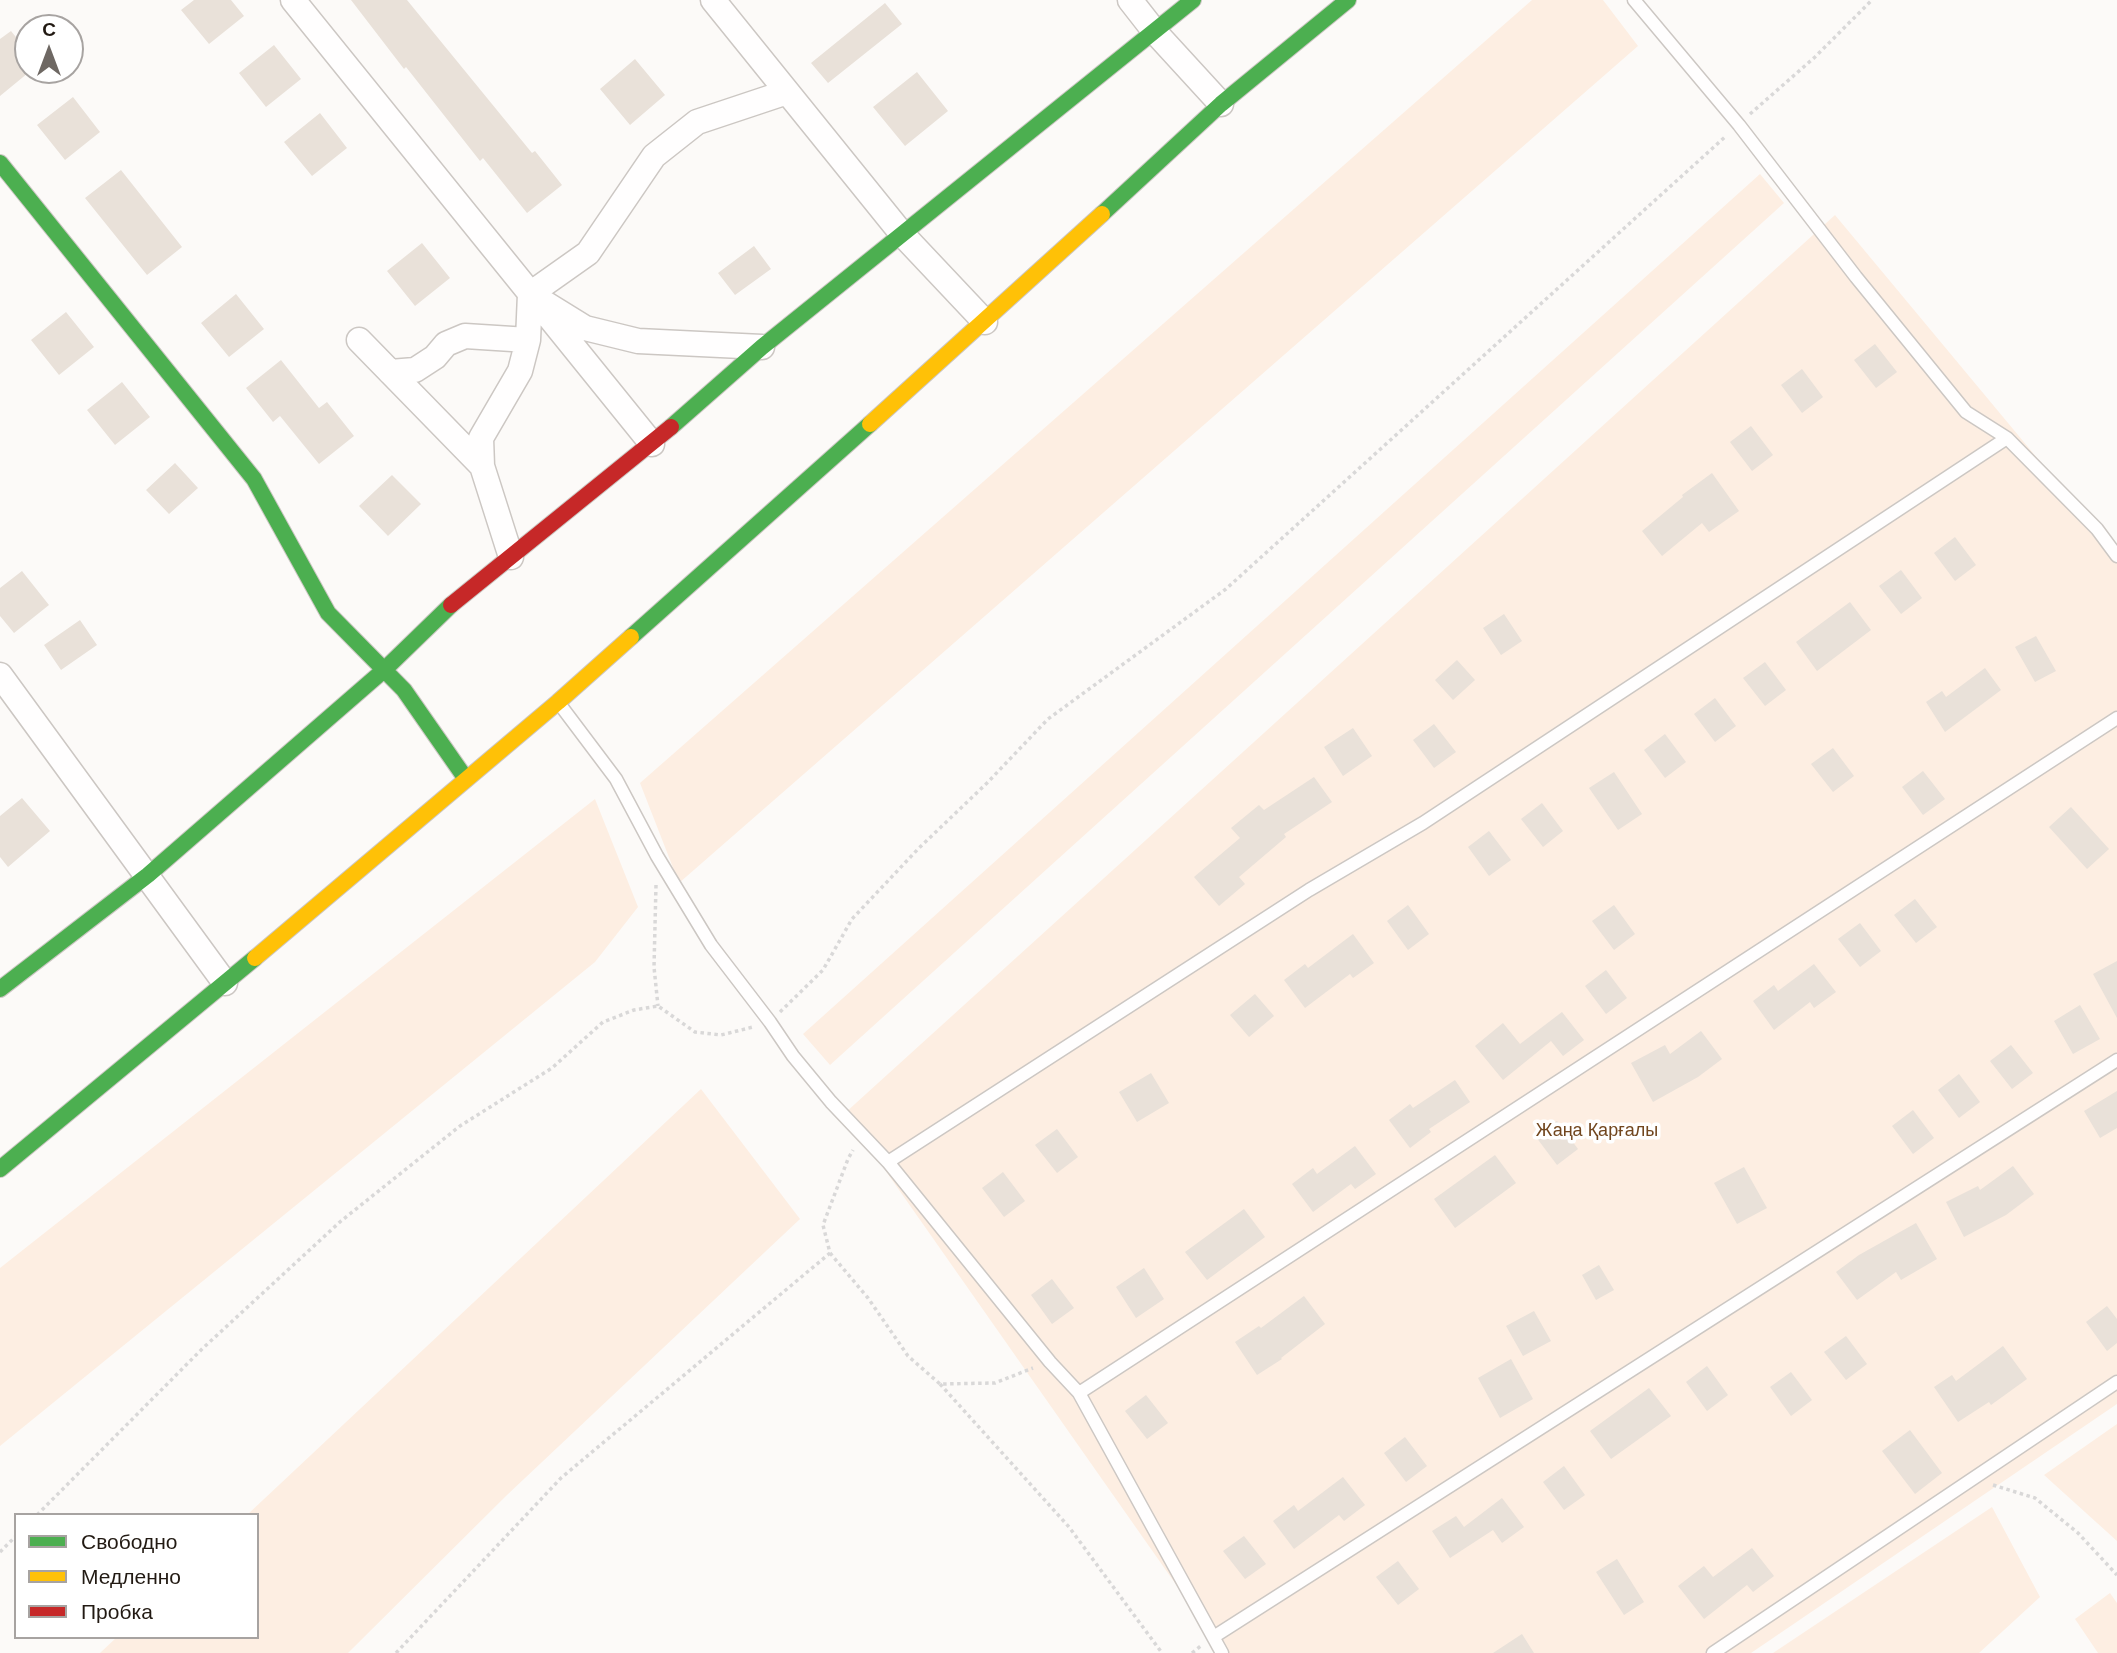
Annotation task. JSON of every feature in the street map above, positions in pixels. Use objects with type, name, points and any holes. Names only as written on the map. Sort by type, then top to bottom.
[{"type":"street","points":[[293,0],[652,444]]},
{"type":"street","points":[[713,0],[902,234],[985,322]]},
{"type":"street","points":[[1130,0],[1155,32],[1221,104]]},
{"type":"street","points":[[0,989],[148,875],[384,670],[444,611],[652,444],[762,347],[1193,0]]},
{"type":"street","points":[[0,1169],[558,702],[985,322],[1221,104],[1348,0]]},
{"type":"street","points":[[530,294],[587,253],[654,156],[675,139],[697,122],[787,92]]},
{"type":"street","points":[[0,163],[254,479],[328,613],[404,690],[466,779]]},
{"type":"street","points":[[511,557],[482,466],[481,438],[520,371],[528,340],[530,294]]},
{"type":"street","points":[[530,294],[585,328],[638,341],[762,347]]},
{"type":"street","points":[[390,372],[415,370],[435,357],[446,344],[465,336],[528,340]]},
{"type":"street","points":[[359,340],[482,466]]},
{"type":"street","points":[[0,675],[225,983]]},
{"type":"lane","points":[[1634,0],[1739,125],[1856,277],[1966,412],[2007,438],[2097,529],[2117,556]]},
{"type":"lane","points":[[888,1161],[1309,890],[1423,823],[2007,438]]},
{"type":"lane","points":[[558,702],[616,779],[657,856],[711,945],[771,1022],[793,1056],[888,1161],[1050,1362],[1079,1394],[1222,1653]]},
{"type":"lane","points":[[1079,1394],[2117,718]]},
{"type":"lane","points":[[1215,1636],[2117,1060]]},
{"type":"lane","points":[[1713,1653],[2117,1382]]},
{"type":"path","points":[[39,1513],[202,1349],[341,1222],[460,1126],[552,1068],[603,1022],[634,1010],[658,1006],[695,1032],[721,1035],[771,1022],[823,970],[852,919],[1048,719],[1226,589],[1815,57],[1872,0]]},
{"type":"path","points":[[657,856],[654,967],[658,1006]]},
{"type":"path","points":[[862,1135],[848,1159],[823,1224],[830,1254],[868,1298],[908,1356],[940,1384],[1069,1527],[1162,1653]]},
{"type":"path","points":[[396,1653],[561,1478],[830,1254]]},
{"type":"path","points":[[940,1384],[995,1382],[1050,1362]]},
{"type":"path","points":[[1977,1475],[1997,1488],[2035,1498],[2078,1533],[2117,1575]]},
{"type":"path","points":[[0,1552],[14,1538]]},
{"type":"green space","points":[[1532,0],[1603,0],[1638,46],[679,883],[640,783]]},
{"type":"green space","points":[[1760,174],[1784,203],[830,1065],[803,1034]]},
{"type":"green space","name":"Жаңа Қарғалы","points":[[1835,215],[2117,554],[2117,1404],[1751,1653],[1224,1653],[845,1113]]},
{"type":"green space","points":[[595,799],[638,907],[595,962],[0,1446],[0,1268]]},
{"type":"green space","points":[[701,1089],[800,1219],[507,1495],[348,1653],[100,1653],[115,1639],[259,1639],[259,1513],[249,1513]]},
{"type":"green space","points":[[2117,1424],[2117,1541],[2044,1475]]},
{"type":"green space","points":[[1992,1507],[2040,1597],[1979,1653],[1773,1653]]},
{"type":"green space","points":[[2110,1593],[2117,1603],[2117,1653],[2098,1653],[2075,1619]]},
{"type":"building","points":[[194,0],[231,0],[244,16],[209,44],[181,10]]},
{"type":"building","points":[[351,0],[407,0],[532,153],[535,151],[562,185],[527,213],[483,158],[480,161]]},
{"type":"building","points":[[885,3],[902,24],[828,83],[811,63]]},
{"type":"building","points":[[11,31],[14,35],[15,84],[0,96],[0,39]]},
{"type":"building","points":[[274,45],[301,79],[266,107],[239,73]]},
{"type":"building","points":[[635,59],[665,95],[630,125],[600,89]]},
{"type":"building","points":[[917,72],[948,111],[905,146],[873,107]]},
{"type":"building","points":[[73,97],[100,132],[65,160],[37,125]]},
{"type":"building","points":[[320,113],[347,148],[312,176],[284,142]]},
{"type":"building","points":[[121,170],[182,247],[147,275],[85,198]]},
{"type":"building","points":[[422,243],[450,278],[415,306],[387,271]]},
{"type":"building","points":[[754,246],[771,269],[735,295],[718,273]]},
{"type":"building","points":[[236,294],[264,329],[229,357],[201,323]]},
{"type":"building","points":[[66,312],[94,347],[59,375],[31,340]]},
{"type":"building","points":[[1875,344],[1897,372],[1876,388],[1854,360]]},
{"type":"building","points":[[281,360],[319,408],[327,402],[354,436],[319,464],[280,416],[273,422],[246,388]]},
{"type":"building","points":[[1802,369],[1823,397],[1802,413],[1781,385]]},
{"type":"building","points":[[122,382],[150,417],[115,445],[87,410]]},
{"type":"building","points":[[1751,426],[1773,455],[1752,471],[1730,442]]},
{"type":"building","points":[[175,463],[198,488],[169,514],[146,490]]},
{"type":"building","points":[[1712,473],[1739,511],[1709,532],[1702,523],[1662,556],[1642,531],[1683,497],[1682,495]]},
{"type":"building","points":[[392,475],[421,504],[388,536],[359,506]]},
{"type":"building","points":[[1955,537],[1976,565],[1955,581],[1934,553]]},
{"type":"building","points":[[1901,570],[1922,598],[1901,614],[1879,586]]},
{"type":"building","points":[[22,571],[49,605],[14,633],[0,616],[0,588]]},
{"type":"building","points":[[1850,602],[1871,630],[1817,671],[1796,642]]},
{"type":"building","points":[[1504,614],[1522,641],[1501,655],[1483,628]]},
{"type":"building","points":[[80,620],[97,645],[61,670],[44,645]]},
{"type":"building","points":[[2036,636],[2056,671],[2035,682],[2015,647]]},
{"type":"building","points":[[1457,660],[1475,680],[1453,700],[1435,680]]},
{"type":"building","points":[[1765,662],[1786,690],[1765,706],[1743,678]]},
{"type":"building","points":[[1985,668],[2001,690],[1945,732],[1926,702],[1942,691],[1946,697]]},
{"type":"building","points":[[1715,698],[1736,726],[1715,742],[1694,714]]},
{"type":"building","points":[[1434,724],[1456,752],[1434,768],[1413,740]]},
{"type":"building","points":[[1353,728],[1372,756],[1343,776],[1324,747]]},
{"type":"building","points":[[1665,734],[1686,762],[1665,778],[1644,750]]},
{"type":"building","points":[[1833,748],[1854,776],[1833,792],[1811,764]]},
{"type":"building","points":[[1923,771],[1945,799],[1923,815],[1902,787]]},
{"type":"building","points":[[1614,772],[1642,814],[1618,830],[1589,788]]},
{"type":"building","points":[[1314,777],[1332,802],[1284,834],[1286,837],[1239,877],[1245,884],[1219,906],[1194,877],[1240,838],[1231,828],[1259,805],[1264,810]]},
{"type":"building","points":[[22,798],[50,831],[8,867],[0,857],[0,816]]},
{"type":"building","points":[[1542,803],[1563,831],[1543,847],[1521,819]]},
{"type":"building","points":[[2071,807],[2109,849],[2087,869],[2049,827]]},
{"type":"building","points":[[1489,831],[1511,860],[1489,876],[1468,847]]},
{"type":"building","points":[[1915,899],[1937,927],[1916,943],[1894,915]]},
{"type":"building","points":[[1408,905],[1429,934],[1408,950],[1387,921]]},
{"type":"building","points":[[1614,905],[1635,934],[1614,950],[1592,921]]},
{"type":"building","points":[[1860,923],[1881,951],[1860,967],[1838,939]]},
{"type":"building","points":[[1353,934],[1374,963],[1353,978],[1350,974],[1305,1008],[1284,980],[1305,964],[1308,968]]},
{"type":"building","points":[[2117,961],[2117,1018],[2093,974]]},
{"type":"building","points":[[1814,964],[1836,992],[1814,1008],[1810,1002],[1774,1030],[1753,1001],[1774,985],[1778,991]]},
{"type":"building","points":[[1606,970],[1627,998],[1606,1014],[1585,986]]},
{"type":"building","points":[[1255,994],[1274,1016],[1249,1037],[1230,1015]]},
{"type":"building","points":[[2080,1005],[2100,1039],[2073,1054],[2054,1021]]},
{"type":"building","points":[[1562,1012],[1584,1040],[1563,1056],[1551,1041],[1503,1080],[1475,1046],[1503,1023],[1520,1044]]},
{"type":"building","points":[[1701,1031],[1722,1059],[1698,1077],[1653,1102],[1631,1063],[1665,1045],[1670,1054]]},
{"type":"building","points":[[2011,1045],[2033,1073],[2012,1089],[1990,1061]]},
{"type":"building","points":[[1151,1073],[1169,1103],[1137,1122],[1119,1092]]},
{"type":"building","points":[[1959,1074],[1980,1102],[1959,1118],[1938,1090]]},
{"type":"building","points":[[1455,1080],[1470,1102],[1429,1129],[1431,1132],[1410,1148],[1389,1120],[1410,1104],[1413,1108]]},
{"type":"building","points":[[2117,1091],[2117,1128],[2100,1138],[2084,1111]]},
{"type":"building","points":[[1913,1110],[1934,1138],[1913,1154],[1892,1126]]},
{"type":"building","points":[[1557,1121],[1578,1149],[1557,1165],[1536,1137]]},
{"type":"building","points":[[1057,1129],[1078,1157],[1057,1173],[1035,1145]]},
{"type":"building","points":[[1355,1146],[1376,1174],[1355,1189],[1351,1184],[1313,1212],[1292,1184],[1313,1168],[1317,1174]]},
{"type":"building","points":[[1495,1155],[1516,1183],[1455,1228],[1434,1199]]},
{"type":"building","points":[[2013,1166],[2034,1194],[2006,1215],[1964,1237],[1946,1202],[1978,1186],[1980,1190]]},
{"type":"building","points":[[1744,1167],[1767,1208],[1737,1224],[1714,1183]]},
{"type":"building","points":[[1003,1172],[1025,1201],[1004,1217],[982,1188]]},
{"type":"building","points":[[1244,1209],[1265,1237],[1207,1280],[1185,1252]]},
{"type":"building","points":[[1916,1223],[1937,1259],[1901,1280],[1896,1272],[1857,1300],[1836,1272],[1859,1255]]},
{"type":"building","points":[[1599,1265],[1614,1290],[1596,1300],[1582,1275]]},
{"type":"building","points":[[1144,1268],[1164,1299],[1136,1318],[1116,1287]]},
{"type":"building","points":[[1052,1279],[1074,1308],[1052,1324],[1031,1295]]},
{"type":"building","points":[[1304,1296],[1325,1324],[1282,1359],[1257,1375],[1235,1342],[1259,1326],[1261,1328]]},
{"type":"building","points":[[2107,1306],[2117,1319],[2117,1343],[2107,1351],[2086,1322]]},
{"type":"building","points":[[1534,1311],[1551,1341],[1523,1356],[1506,1326]]},
{"type":"building","points":[[1846,1336],[1867,1364],[1846,1380],[1824,1352]]},
{"type":"building","points":[[2003,1346],[2027,1379],[1991,1405],[1989,1402],[1958,1422],[1934,1387],[1952,1375],[1956,1381]]},
{"type":"building","points":[[1511,1359],[1533,1399],[1500,1418],[1478,1378]]},
{"type":"building","points":[[1707,1366],[1728,1395],[1707,1411],[1686,1382]]},
{"type":"building","points":[[1791,1372],[1812,1400],[1791,1416],[1770,1387]]},
{"type":"building","points":[[1649,1388],[1671,1416],[1611,1459],[1590,1431]]},
{"type":"building","points":[[1146,1395],[1168,1423],[1147,1439],[1125,1411]]},
{"type":"building","points":[[1910,1430],[1942,1473],[1915,1494],[1882,1451]]},
{"type":"building","points":[[1405,1437],[1427,1466],[1406,1482],[1384,1453]]},
{"type":"building","points":[[1564,1466],[1585,1495],[1564,1510],[1543,1482]]},
{"type":"building","points":[[1343,1477],[1365,1505],[1344,1521],[1339,1515],[1294,1549],[1273,1521],[1294,1505],[1298,1511]]},
{"type":"building","points":[[1502,1498],[1524,1527],[1502,1543],[1493,1530],[1450,1558],[1432,1531],[1456,1516],[1464,1527]]},
{"type":"building","points":[[1244,1536],[1266,1564],[1245,1579],[1223,1551]]},
{"type":"building","points":[[1752,1548],[1774,1576],[1753,1592],[1747,1585],[1704,1619],[1678,1586],[1704,1566],[1713,1577]]},
{"type":"building","points":[[1617,1559],[1644,1602],[1624,1615],[1596,1572]]},
{"type":"building","points":[[1398,1561],[1419,1589],[1398,1605],[1376,1577]]},
{"type":"building","points":[[1522,1634],[1534,1653],[1493,1653]]},
{"type":"traffic: fast","points":[[671,427],[762,347],[1193,0]]},
{"type":"traffic: fast","points":[[1102,214],[1221,104],[1348,0]]},
{"type":"traffic: fast","points":[[0,163],[254,479],[328,613],[404,690],[466,779]]},
{"type":"traffic: fast","points":[[631,637],[870,424]]},
{"type":"traffic: fast","points":[[0,989],[148,875],[384,670],[451,605]]},
{"type":"traffic: fast","points":[[0,1169],[255,958]]},
{"type":"traffic: slow","points":[[870,424],[1102,214]]},
{"type":"traffic: slow","points":[[255,958],[631,637]]},
{"type":"traffic: jam","points":[[451,605],[671,427]]}]
